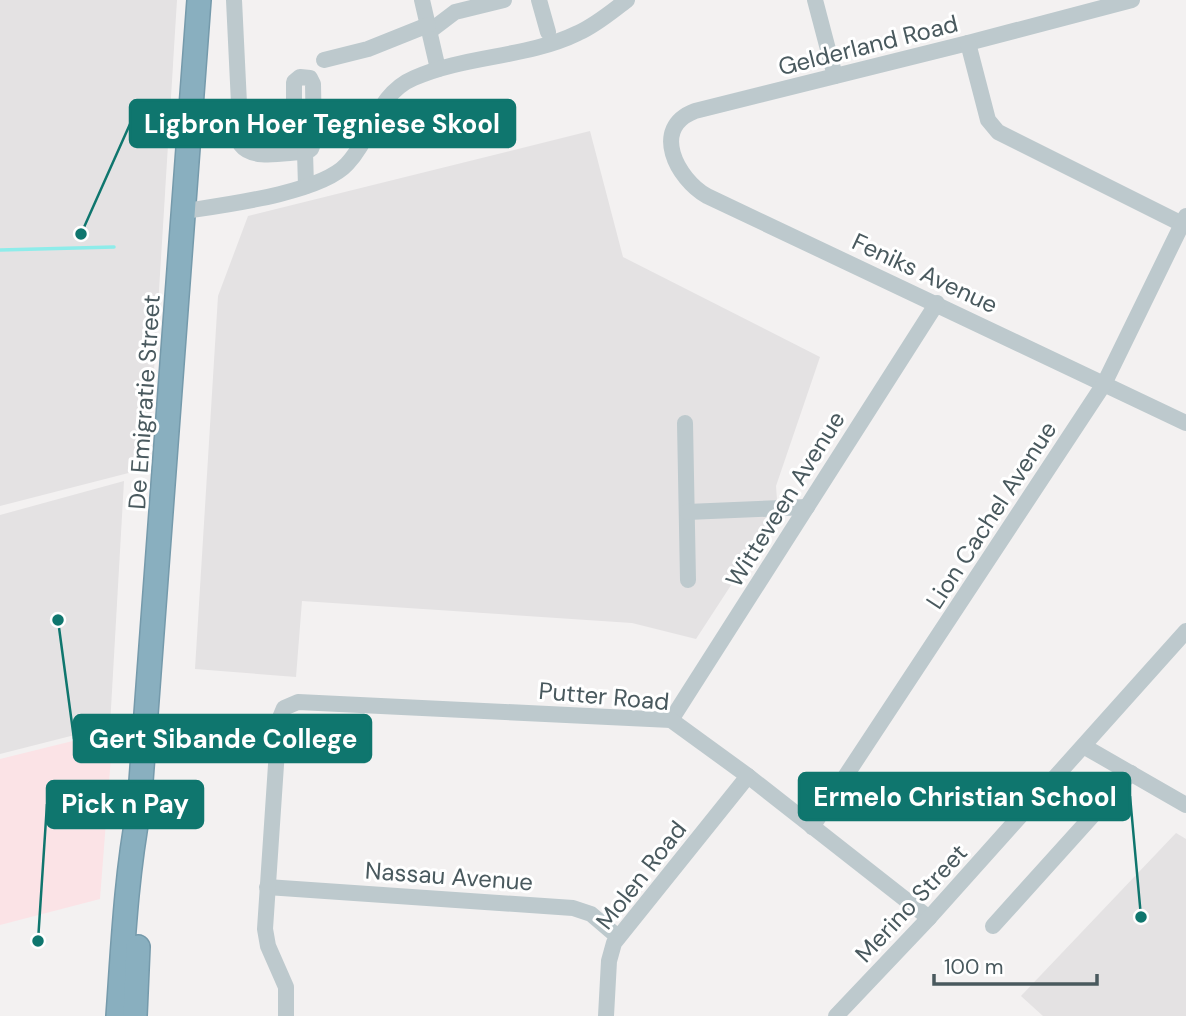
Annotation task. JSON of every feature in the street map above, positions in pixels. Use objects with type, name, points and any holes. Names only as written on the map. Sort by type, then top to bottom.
[{"type":"highway","name":"De Emigratie Street","points":[[118,1016],[127,907],[126,888],[139,808],[199,0]]},
{"type":"highway","name":"De Emigratie Street","points":[[135,1016],[143,848],[139,808]]},
{"type":"street","points":[[234,0],[241,145],[251,152],[300,152],[306,186]]},
{"type":"street","points":[[422,0],[438,69]]},
{"type":"street","points":[[324,60],[368,49],[429,28],[455,12],[504,0]]},
{"type":"street","points":[[539,0],[548,32]]},
{"type":"street","points":[[185,211],[261,197],[330,177],[350,161],[390,94],[414,78],[438,69],[570,37],[596,23],[626,0]]},
{"type":"street","points":[[815,0],[835,76]]},
{"type":"street","name":"Gelderland Road","points":[[671,140],[676,124],[682,117],[695,111],[968,44],[1132,0]]},
{"type":"street","points":[[968,44],[988,120],[998,132],[1184,220]]},
{"type":"street","name":"Feniks Avenue","points":[[671,140],[679,170],[692,187],[700,192],[1186,423]]},
{"type":"street","name":"Lion Cachel Avenue","points":[[812,827],[1104,384],[1184,220]]},
{"type":"street","name":"Witteveen Avenue","points":[[671,720],[937,303]]},
{"type":"street","points":[[685,423],[688,580]]},
{"type":"street","points":[[687,512],[807,507]]},
{"type":"street","name":"Merino Street","points":[[836,1016],[1085,747],[1186,631]]},
{"type":"street","name":"Putter Road","points":[[267,887],[279,720],[284,708],[293,703],[343,703],[671,720],[748,776],[929,918]]},
{"type":"street","points":[[1085,747],[1186,805]]},
{"type":"street","points":[[993,926],[1131,773]]},
{"type":"street","name":"Molen Road","points":[[606,1016],[611,949],[618,937],[748,776]]},
{"type":"street","points":[[267,887],[265,934],[286,986],[286,1016]]},
{"type":"street","name":"Nassau Avenue","points":[[267,887],[573,908],[590,914],[618,937]]},
{"type":"shaded area","points":[[0,0],[177,0],[148,468],[0,506]]},
{"type":"shaded area","points":[[590,131],[623,257],[820,357],[776,486],[778,513],[696,639],[632,623],[302,601],[296,677],[195,669],[218,296],[248,216]]},
{"type":"shaded area","points":[[124,481],[110,726],[0,754],[0,515]]},
{"type":"shaded area","points":[[113,731],[100,899],[0,925],[0,759]]},
{"type":"shaded area","points":[[1176,833],[1186,839],[1186,1016],[1043,1016],[1021,996]]},
{"type":"waterway","points":[[0,250],[114,247]]},
{"type":"place","name":"Ligbron Hoer Tegniese Skool","points":[[81,234]]},
{"type":"place","name":"Gert Sibande College","points":[[58,620]]},
{"type":"place","name":"Ermelo Christian School","points":[[1141,917]]},
{"type":"place","name":"Pick n Pay","points":[[38,941]]}]
